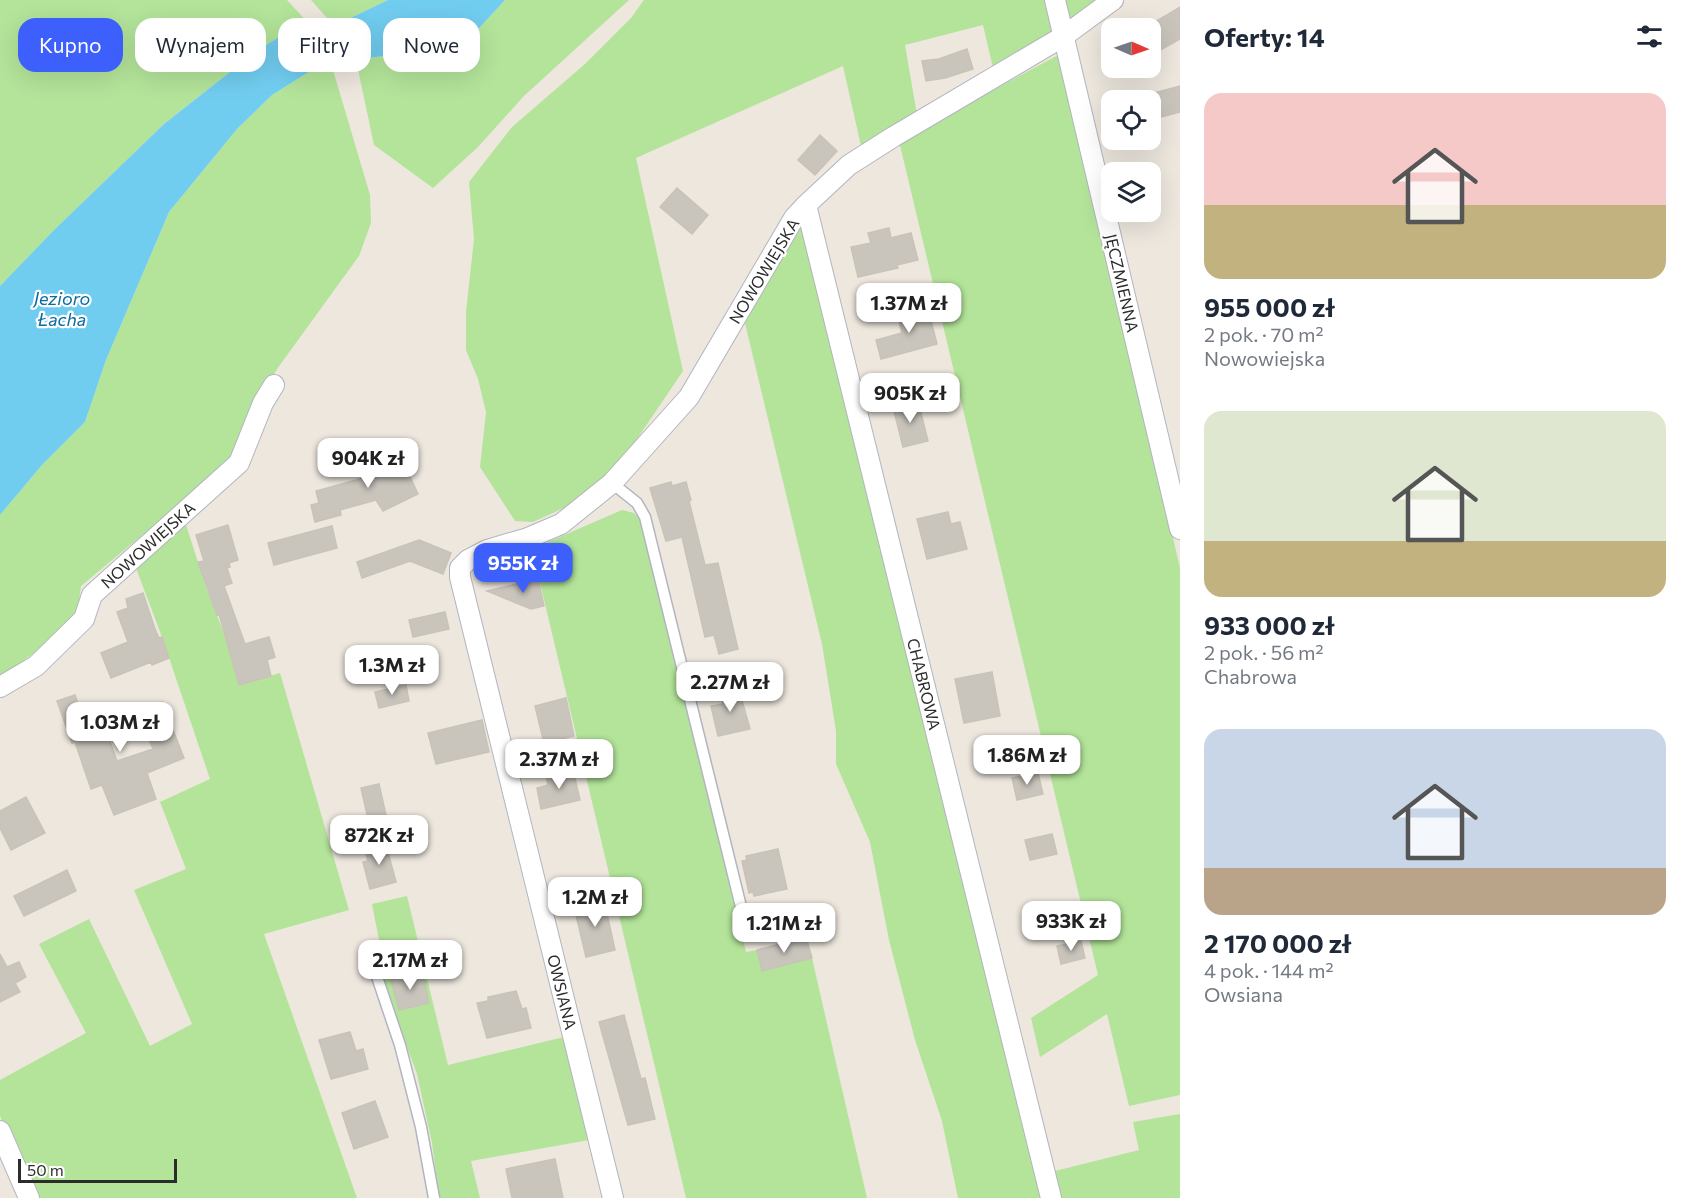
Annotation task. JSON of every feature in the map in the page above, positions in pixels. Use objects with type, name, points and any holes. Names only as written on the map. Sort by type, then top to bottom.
[{"type":"street","name":"JĘCZMIENNA","points":[[1055,0],[1180,529]]},
{"type":"street","name":"NOWOWIEJSKA","points":[[460,577],[460,568],[468,560],[487,550],[528,538],[561,524],[612,483],[689,397],[794,218],[858,159],[1064,36],[1113,0]]},
{"type":"street","name":"CHABROWA","points":[[806,205],[1051,1198]]},
{"type":"street","name":"NOWOWIEJSKA","points":[[0,687],[36,666],[84,619],[92,595],[239,463],[263,403],[274,386]]},
{"type":"street","name":"OWSIANA","points":[[460,577],[613,1198]]},
{"type":"street","points":[[0,1131],[29,1198]]},
{"type":"lane","points":[[612,483],[637,503],[645,517],[745,922]]},
{"type":"lane","points":[[371,959],[400,1045],[421,1127],[434,1198]]},
{"type":"green space","points":[[0,0],[287,0],[304,18],[278,18],[278,38],[266,45],[266,18],[135,18],[135,72],[230,72],[164,124],[53,231],[0,286]]},
{"type":"green space","points":[[311,0],[388,0],[351,18],[327,18]]},
{"type":"green space","points":[[505,0],[629,0],[524,96],[478,147],[433,188],[374,145],[359,72],[371,72],[371,58],[383,56],[383,72],[480,72],[480,27]]},
{"type":"green space","points":[[644,0],[1050,0],[1052,33],[993,68],[983,25],[905,45],[917,115],[861,146],[843,66],[636,158],[683,371],[614,473],[566,507],[533,522],[515,521],[480,467],[486,412],[478,379],[466,350],[466,312],[474,239],[469,182],[512,127],[585,64],[631,18]]},
{"type":"green space","points":[[1062,0],[1103,0],[1068,21]]},
{"type":"green space","points":[[1060,54],[1180,568],[1180,1095],[1129,1106],[1107,1014],[1040,1057],[1031,1018],[1098,975],[899,141]]},
{"type":"green space","points":[[309,72],[334,72],[370,195],[371,223],[359,256],[277,369],[244,427],[230,462],[81,586],[78,609],[51,641],[0,677],[0,515],[42,465],[85,422],[106,360],[169,212],[237,129],[272,95]]},
{"type":"green space","points":[[804,217],[1042,1198],[958,1198],[942,1121],[915,1040],[889,940],[870,842],[836,764],[836,731],[822,644],[744,319]]},
{"type":"green space","points":[[622,510],[634,513],[642,522],[746,952],[757,950],[763,971],[812,958],[867,1198],[686,1198],[532,549]]},
{"type":"green space","points":[[185,522],[206,587],[227,641],[239,685],[280,673],[349,910],[264,934],[357,1198],[36,1198],[0,1116],[0,1080],[86,1033],[39,944],[89,919],[150,1046],[192,1024],[134,890],[186,869],[160,802],[210,779],[136,568]]},
{"type":"green space","points":[[407,896],[448,1065],[564,1037],[589,1140],[471,1161],[480,1198],[439,1198],[432,1143],[417,1074],[392,1007],[382,970],[372,904]]},
{"type":"green space","points":[[1180,1114],[1180,1198],[1058,1198],[1051,1172],[1139,1150],[1133,1122]]},
{"type":"water","points":[[388,0],[505,0],[480,27],[480,18],[383,18],[383,56],[371,58],[371,18],[351,18]]},
{"type":"water","name":"Jezioro Łacha","points":[[278,38],[278,72],[309,72],[272,95],[237,129],[169,212],[106,360],[85,422],[42,465],[0,515],[0,286],[53,231],[164,124],[230,72],[266,72],[266,45]]},
{"type":"building","points":[[1180,7],[1180,39],[1161,50],[1161,18]]},
{"type":"building","points":[[967,49],[973,69],[926,81],[922,61],[939,59]]},
{"type":"building","points":[[1180,86],[1180,112],[1161,117],[1161,91]]},
{"type":"building","points":[[820,135],[837,151],[815,175],[798,160]]},
{"type":"building","points":[[677,188],[708,215],[692,234],[660,207]]},
{"type":"building","points":[[889,228],[891,238],[911,233],[918,260],[897,265],[898,268],[858,277],[851,247],[871,243],[868,233]]},
{"type":"building","points":[[927,305],[937,344],[881,359],[876,340],[902,333],[897,313]]},
{"type":"building","points":[[918,401],[928,441],[903,447],[893,407]]},
{"type":"building","points":[[398,451],[418,494],[383,511],[376,500],[340,510],[341,515],[315,522],[311,505],[319,503],[316,491],[367,477],[363,468]]},
{"type":"building","points":[[671,482],[672,486],[686,482],[705,565],[718,563],[738,649],[719,654],[714,635],[705,637],[682,537],[666,541],[650,488]]},
{"type":"building","points":[[948,512],[951,524],[960,522],[967,549],[927,559],[917,519]]},
{"type":"building","points":[[228,525],[238,560],[229,563],[230,567],[227,568],[232,583],[224,586],[245,644],[269,637],[275,657],[267,660],[271,676],[239,685],[219,614],[217,615],[198,562],[204,561],[196,535]]},
{"type":"building","points":[[332,526],[337,548],[274,565],[268,543]]},
{"type":"building","points":[[419,540],[451,553],[443,574],[410,561],[362,578],[357,562]]},
{"type":"building","points":[[538,579],[544,606],[531,609],[487,591]]},
{"type":"building","points":[[143,593],[155,629],[159,638],[162,637],[169,658],[152,665],[151,662],[111,678],[101,653],[128,642],[117,612],[128,608],[126,599]]},
{"type":"building","points":[[445,612],[449,629],[413,637],[409,620]]},
{"type":"building","points":[[992,672],[1000,716],[964,723],[955,679]]},
{"type":"building","points":[[406,685],[409,701],[379,708],[375,692]]},
{"type":"building","points":[[738,686],[750,729],[718,736],[711,706],[723,704],[720,690]]},
{"type":"building","points":[[75,695],[81,712],[105,704],[114,728],[106,731],[117,761],[153,749],[138,712],[162,702],[184,758],[147,773],[156,799],[114,815],[102,785],[91,789],[75,742],[72,743],[57,701]]},
{"type":"building","points":[[566,698],[574,736],[544,743],[535,706]]},
{"type":"building","points":[[482,720],[489,752],[436,764],[428,733]]},
{"type":"building","points":[[573,770],[580,800],[541,809],[537,788],[548,785],[546,776]]},
{"type":"building","points":[[1038,773],[1043,794],[1017,800],[1012,778]]},
{"type":"building","points":[[379,784],[386,815],[368,819],[361,788]]},
{"type":"building","points":[[26,797],[45,833],[11,850],[0,828],[0,811]]},
{"type":"building","points":[[1052,834],[1057,854],[1030,860],[1025,840]]},
{"type":"building","points":[[385,841],[396,882],[370,889],[363,862],[368,861],[364,846]]},
{"type":"building","points":[[778,849],[787,889],[754,896],[753,892],[749,893],[742,861],[747,860],[746,856]]},
{"type":"building","points":[[67,870],[76,891],[24,916],[14,896]]},
{"type":"building","points":[[604,900],[615,950],[586,957],[574,907]]},
{"type":"building","points":[[806,937],[812,958],[762,971],[757,950]]},
{"type":"building","points":[[1081,941],[1085,958],[1061,964],[1057,946]]},
{"type":"building","points":[[0,954],[7,967],[19,962],[26,977],[15,983],[20,992],[0,1002]]},
{"type":"building","points":[[422,972],[429,1003],[399,1010],[391,980]]},
{"type":"building","points":[[516,991],[522,1009],[526,1008],[531,1028],[487,1038],[477,1003],[488,1001],[488,997]]},
{"type":"building","points":[[624,1015],[641,1079],[645,1078],[655,1119],[628,1125],[599,1022]]},
{"type":"building","points":[[350,1032],[356,1051],[363,1049],[368,1069],[331,1079],[319,1040]]},
{"type":"building","points":[[375,1101],[388,1137],[354,1149],[342,1113]]},
{"type":"building","points":[[555,1159],[563,1198],[512,1198],[506,1169]]}]
